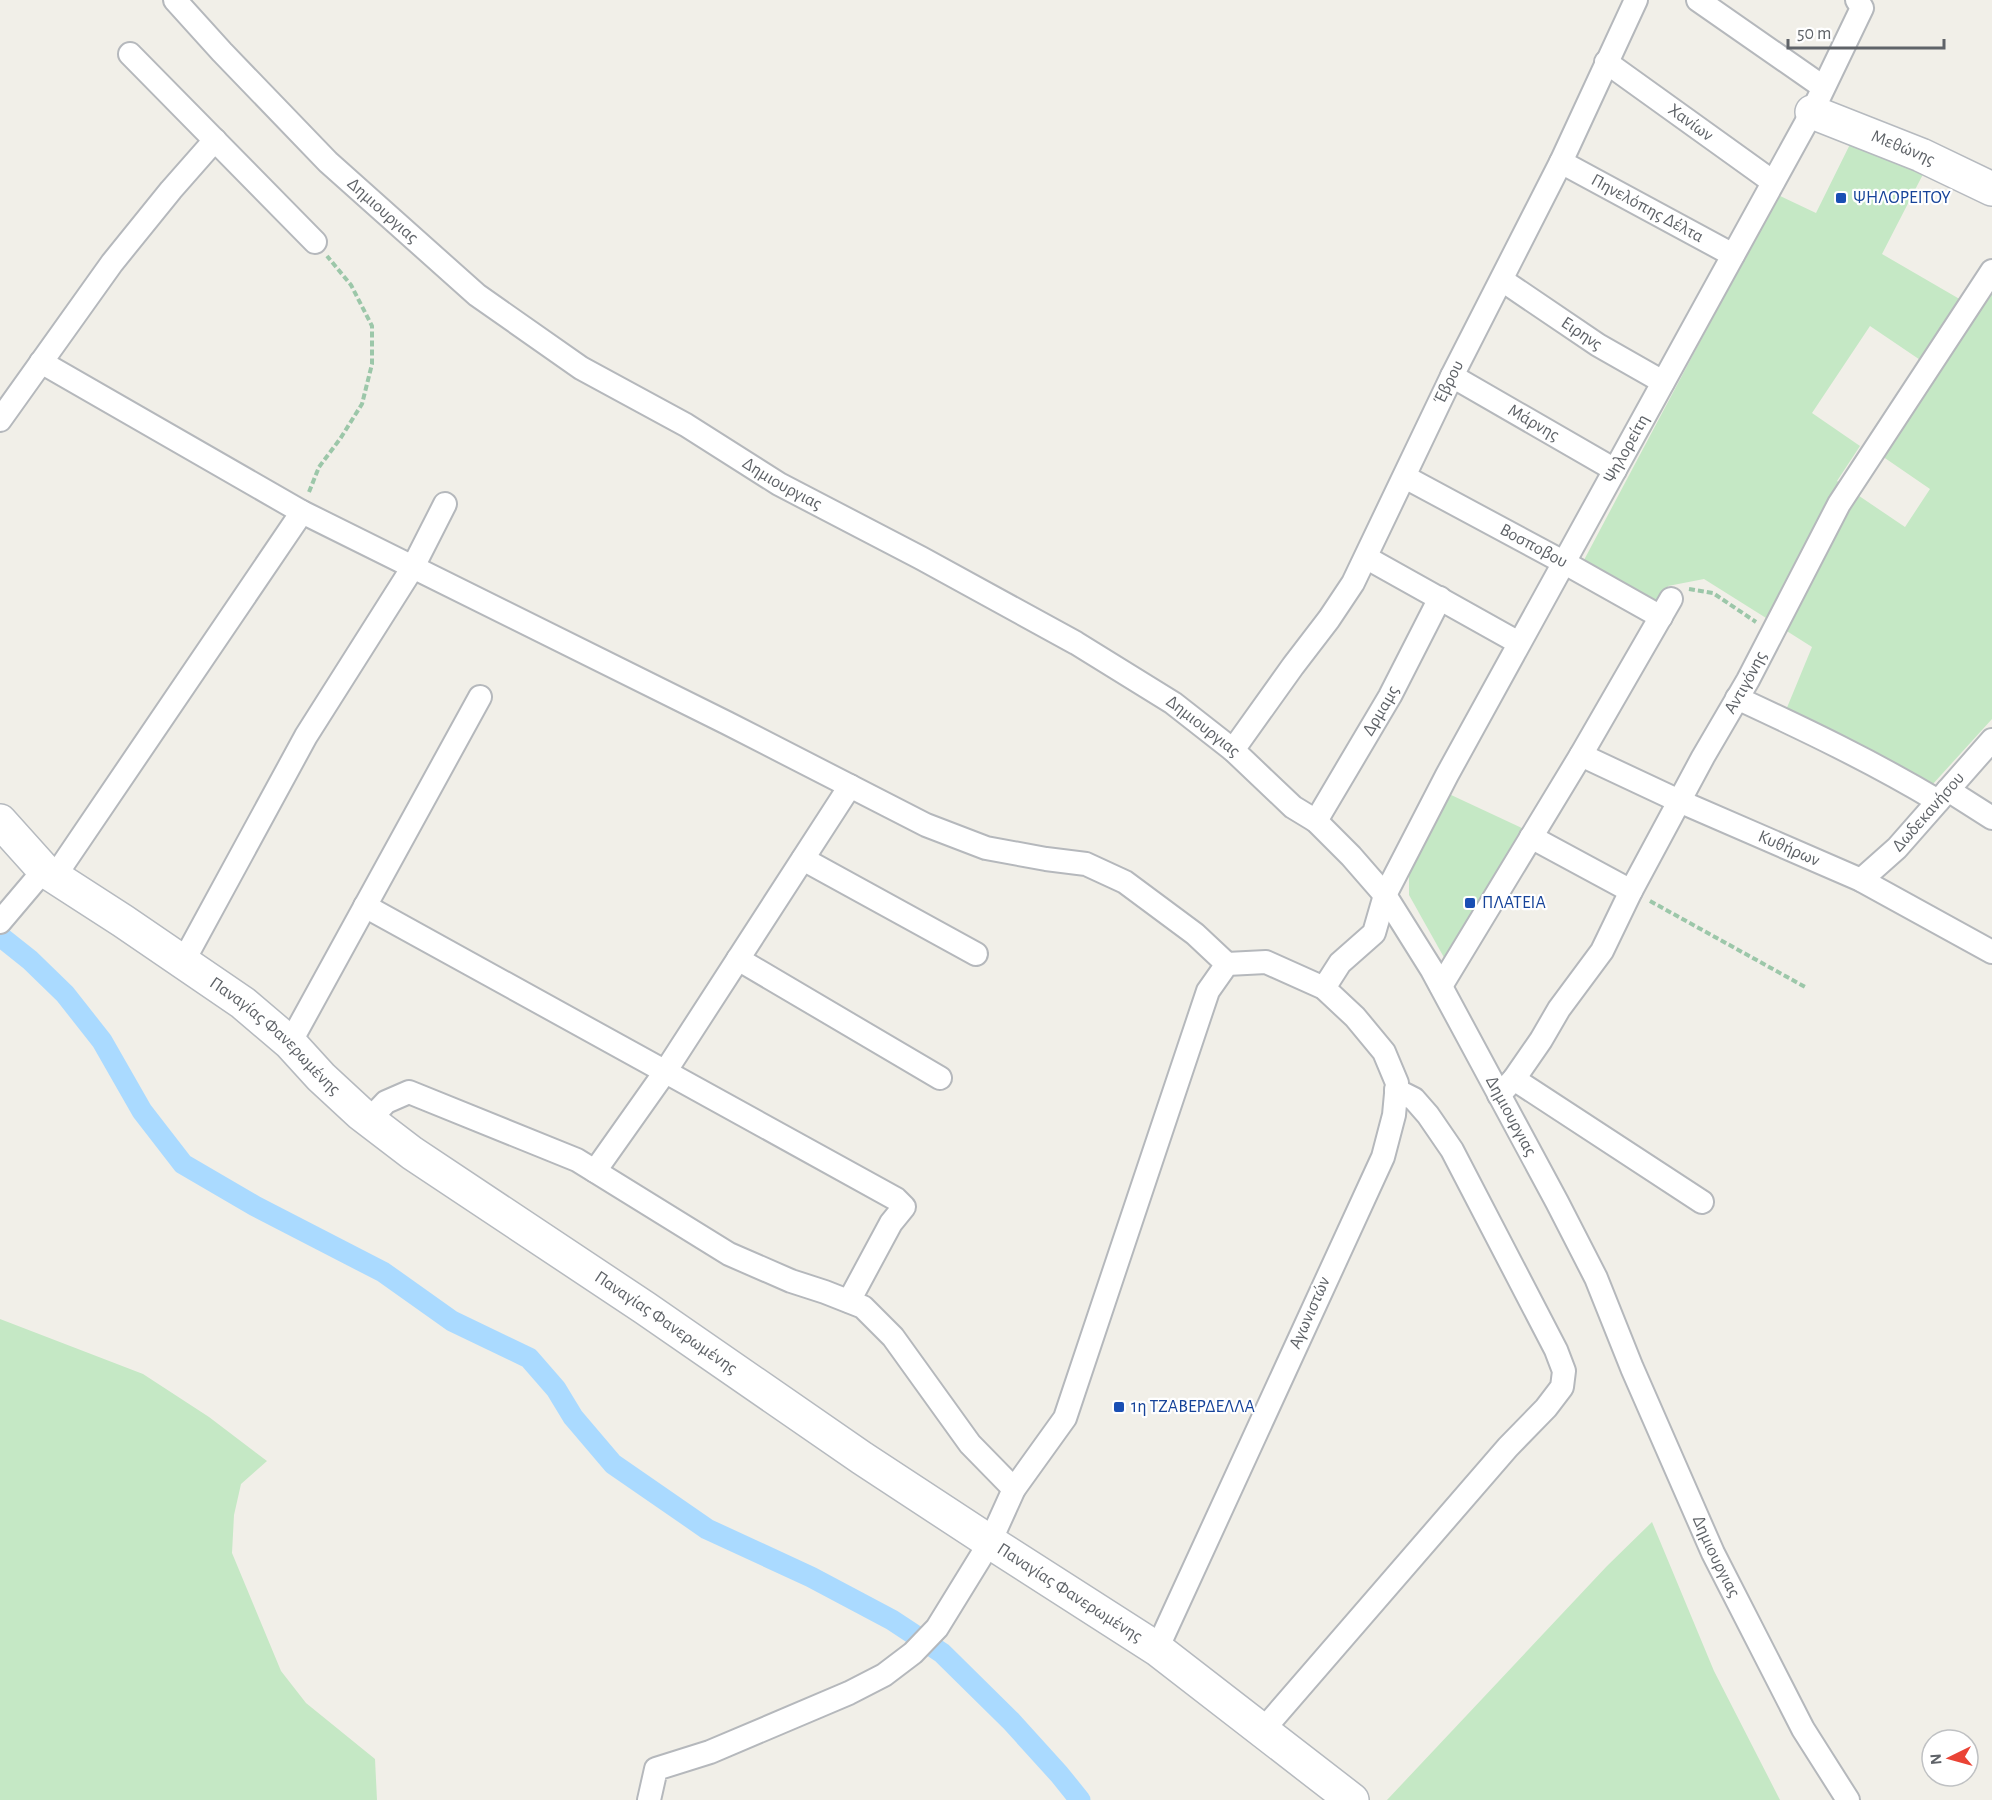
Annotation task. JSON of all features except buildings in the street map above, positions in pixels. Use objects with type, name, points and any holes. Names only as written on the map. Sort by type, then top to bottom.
[{"type":"main road","name":"Μεθώνης","points":[[1818,99],[1921,155],[1992,189]]},
{"type":"main road","name":"Παναγίας Φανερωμένης","points":[[0,821],[50,873],[243,1003],[290,1043],[321,1077],[369,1120],[412,1153],[990,1542],[1157,1649],[1352,1800]]},
{"type":"street","name":"Δημιουργιας","points":[[175,0],[328,162],[477,295],[581,368],[686,425],[779,483],[1076,643],[1173,703],[1233,750],[1293,807],[1316,821],[1352,855],[1385,895],[1507,1087],[1596,1278],[1632,1368],[1713,1553],[1803,1729],[1848,1800]]},
{"type":"street","name":"Έβρου","points":[[1233,750],[1329,619],[1367,558],[1452,376],[1562,162],[1636,0]]},
{"type":"street","points":[[1698,0],[1818,99]]},
{"type":"street","name":"Ψηλορείτη","points":[[1324,988],[1340,963],[1374,933],[1385,895],[1446,775],[1818,99],[1862,8],[1857,0]]},
{"type":"street","points":[[129,54],[315,242]]},
{"type":"street","name":"Χανίων","points":[[1606,62],[1773,182]]},
{"type":"street","points":[[0,420],[112,263],[215,140]]},
{"type":"street","name":"Πηνελόπης Δέλτα","points":[[1562,162],[1733,255]]},
{"type":"street","name":"Αντιγόνης","points":[[1507,1087],[1541,1040],[1559,1009],[1602,951],[1631,891],[1772,633],[1839,504],[1992,271]]},
{"type":"street","name":"Ειρηνς","points":[[1502,280],[1598,345],[1663,382]]},
{"type":"street","points":[[41,362],[302,512],[926,825],[986,848],[1086,864],[1125,882],[1195,933],[1227,964],[1208,992],[1065,1418],[1014,1489],[990,1542],[937,1628],[913,1653],[884,1675],[849,1693],[710,1752],[656,1769],[649,1800]]},
{"type":"street","name":"Μάρνης","points":[[1452,376],[1615,470]]},
{"type":"street","name":"Βοσποβου","points":[[1405,477],[1565,562],[1666,608]]},
{"type":"street","points":[[183,962],[306,736],[412,567],[446,504]]},
{"type":"street","points":[[0,922],[50,873],[302,512]]},
{"type":"street","points":[[1367,558],[1519,643]]},
{"type":"street","name":"Δρμαμς","points":[[1316,821],[1390,696],[1440,598]]},
{"type":"street","points":[[1441,986],[1581,755],[1666,608]]},
{"type":"street","points":[[290,1043],[480,697]]},
{"type":"street","points":[[1737,698],[1828,740],[1889,772],[1992,818]]},
{"type":"street","name":"Δωδεκανήσου","points":[[1861,880],[1897,848],[1992,740]]},
{"type":"street","name":"Κυθήρων","points":[[1581,755],[1679,801],[1861,880],[1992,952]]},
{"type":"street","points":[[595,1171],[665,1072],[850,786]]},
{"type":"street","points":[[1531,837],[1631,891]]},
{"type":"street","points":[[803,859],[976,954]]},
{"type":"street","points":[[365,906],[896,1199],[904,1207],[891,1223],[849,1301]]},
{"type":"street","points":[[738,959],[940,1078]]},
{"type":"street","name":"Αγωνιστών","points":[[1157,1649],[1383,1157],[1394,1115],[1397,1083],[1384,1052],[1354,1017],[1324,988],[1266,962],[1227,964]]},
{"type":"street","points":[[1507,1087],[1702,1202]]},
{"type":"street","points":[[1263,1730],[1410,1558],[1508,1447],[1546,1408],[1562,1387],[1564,1371],[1556,1350],[1452,1150],[1414,1099],[1396,1090]]},
{"type":"street","points":[[369,1120],[386,1102],[409,1092],[577,1160],[729,1254],[791,1281],[863,1307],[893,1337],[970,1444],[1014,1489]]},
{"type":"path","points":[[302,512],[319,466],[340,439],[362,404],[372,364],[372,326],[351,285],[315,242]]},
{"type":"path","points":[[1666,608],[1690,589],[1713,593],[1772,633]]},
{"type":"path","points":[[1631,891],[1807,988]]},
{"type":"green space","points":[[1864,116],[1936,149],[1882,254],[1975,308],[1992,284],[1992,719],[1932,785],[1786,710],[1812,647],[1704,579],[1668,586],[1660,604],[1584,560],[1778,195],[1816,213]],"holes":[[[1870,326],[1935,370],[1879,454],[1930,489],[1905,527],[1837,481],[1860,446],[1812,413]]]},
{"type":"green space","points":[[1449,794],[1524,829],[1446,961],[1409,895],[1409,872]]},
{"type":"green space","points":[[0,1319],[143,1374],[209,1417],[267,1461],[241,1484],[234,1515],[232,1553],[281,1671],[306,1703],[375,1759],[377,1800],[0,1800]]},
{"type":"green space","points":[[1652,1522],[1714,1671],[1780,1800],[1387,1800],[1607,1566]]},
{"type":"waterway","points":[[1,937],[30,960],[65,994],[102,1041],[142,1111],[183,1164],[255,1206],[383,1272],[452,1321],[529,1358],[556,1389],[573,1417],[613,1464],[707,1529],[811,1577],[892,1620],[942,1653],[1011,1721],[1080,1800]]},
{"type":"place","name":"ΨΗΛΟΡΕΙΤΟΥ","points":[[1841,198]]},
{"type":"place","name":"ΠΛΑΤΕΙΑ","points":[[1470,903]]},
{"type":"place","name":"1η ΤΖΑΒΕΡΔΕΛΛΑ","points":[[1119,1407]]}]
